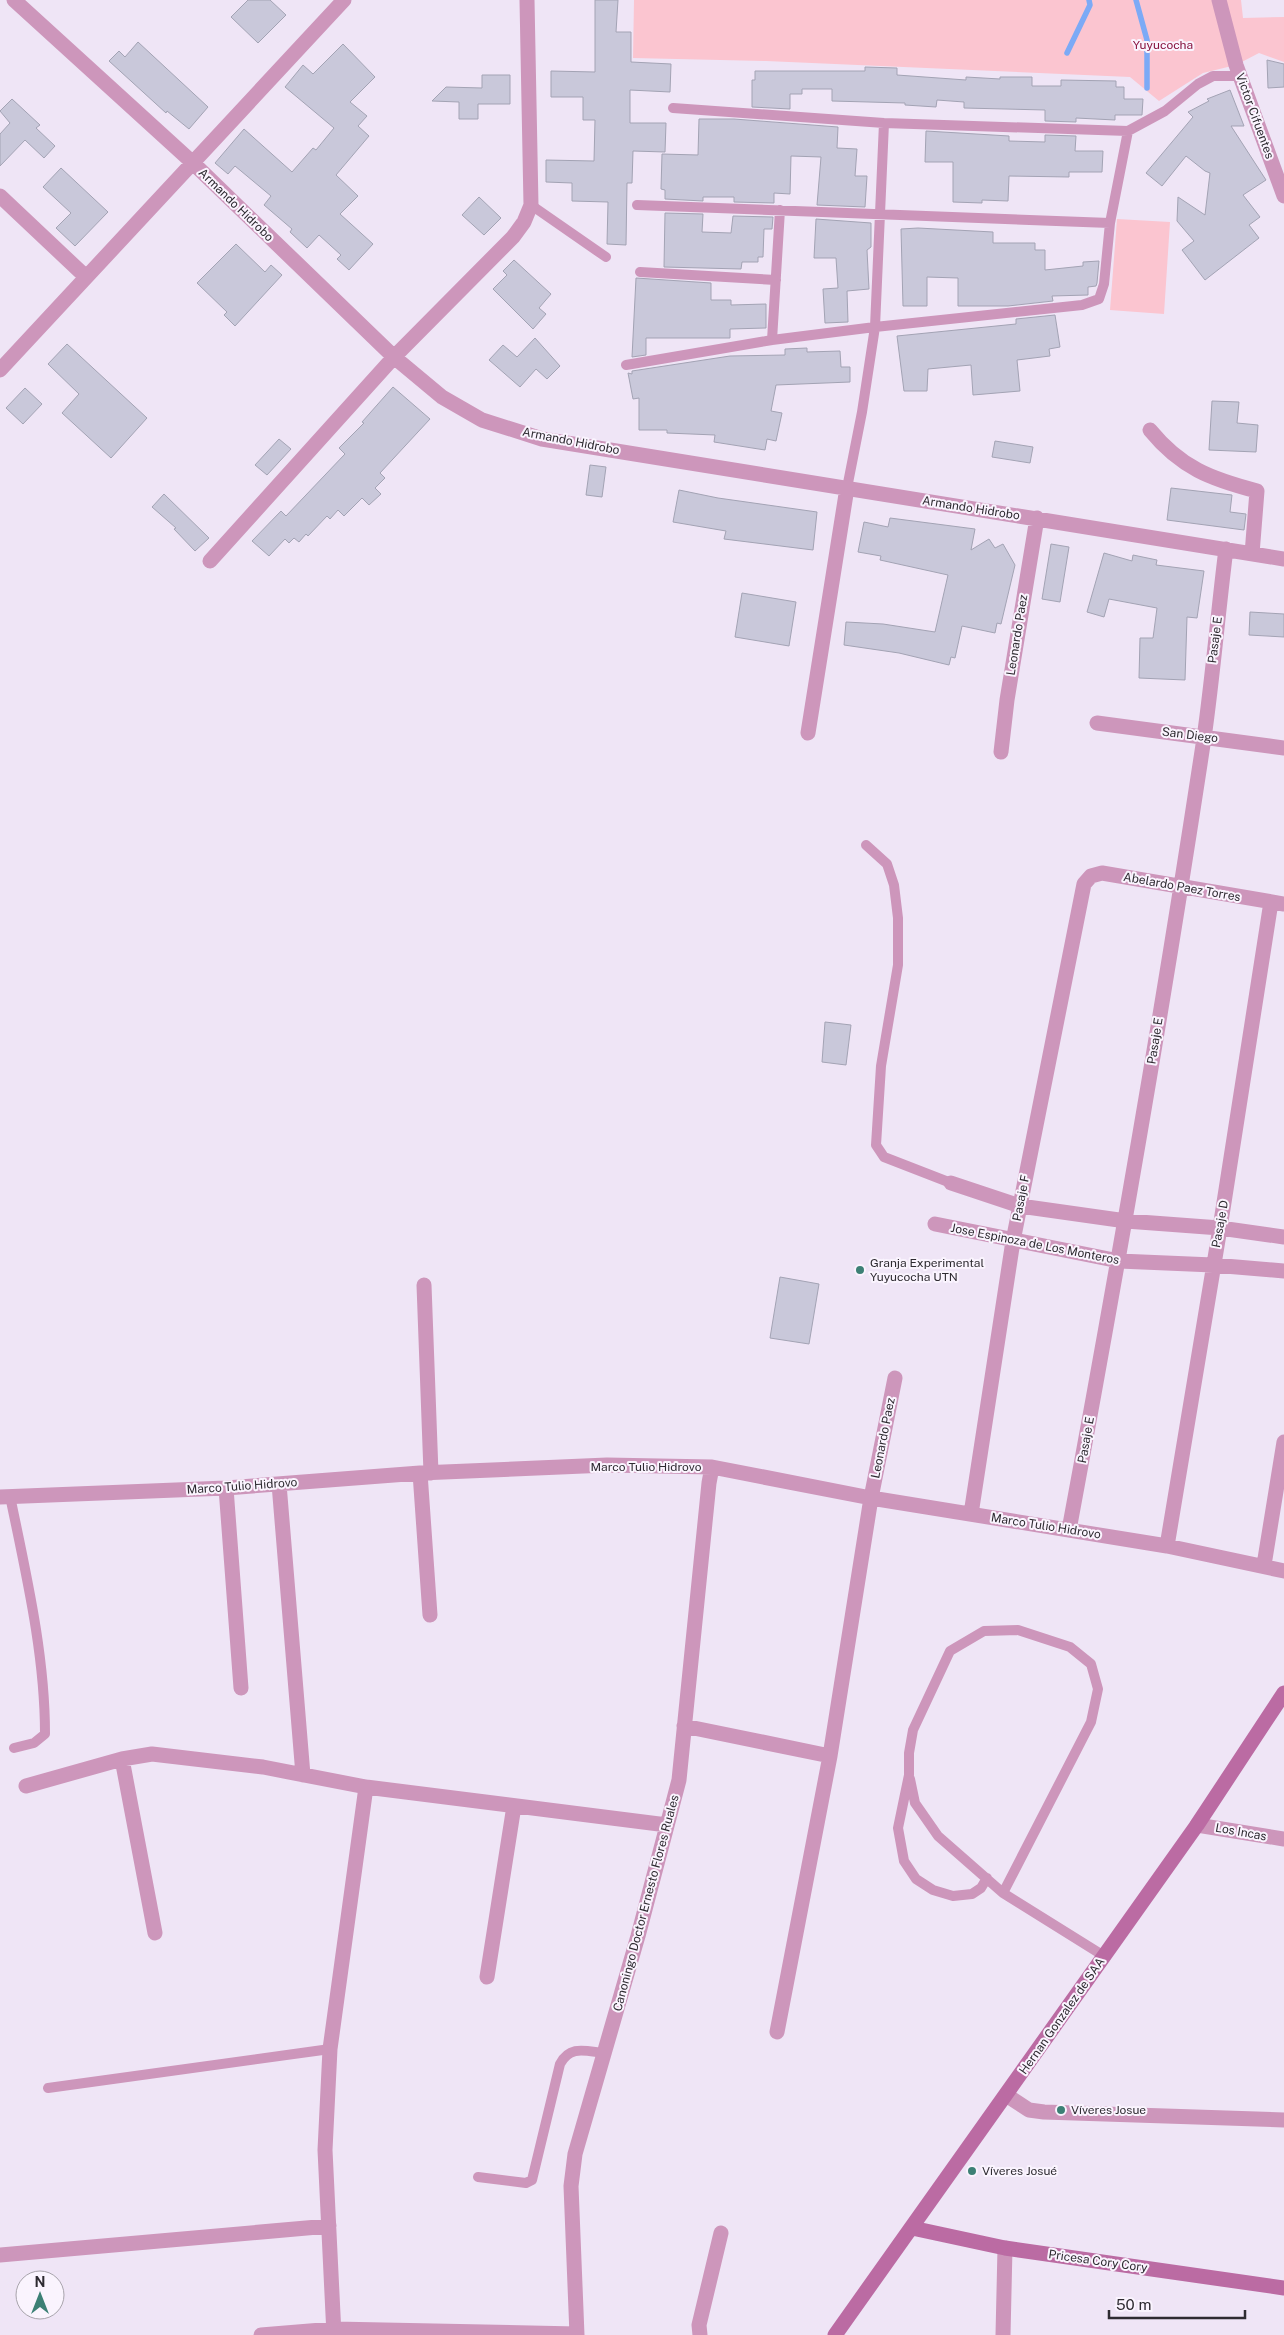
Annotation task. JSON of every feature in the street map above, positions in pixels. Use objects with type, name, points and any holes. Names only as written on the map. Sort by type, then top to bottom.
[{"type":"street","name":"Armando Hidrobo","points":[[14,0],[193,163],[394,357],[442,397],[482,420],[542,438],[1284,559]]},
{"type":"street","points":[[0,370],[344,0]]},
{"type":"street","points":[[210,562],[394,357],[513,237],[524,222],[531,205],[527,0]]},
{"type":"street","name":"Victor Cifuentes","points":[[1219,0],[1238,70],[1284,196]]},
{"type":"street","points":[[0,196],[86,277]]},
{"type":"street","points":[[1150,430],[1176,458],[1198,472],[1219,481],[1257,491],[1252,554]]},
{"type":"street","points":[[808,733],[846,488]]},
{"type":"street","name":"Leonardo Paez","points":[[1001,752],[1006,700],[1037,518]]},
{"type":"street","name":"Pasaje E","points":[[1069,1530],[1126,1221],[1204,736],[1226,549]]},
{"type":"street","name":"San Diego","points":[[1097,723],[1284,748]]},
{"type":"street","name":"Abelardo Paez Torres","points":[[1084,884],[1091,876],[1102,873],[1277,903]]},
{"type":"street","name":"Pasaje F","points":[[971,1514],[1013,1241],[1084,884]]},
{"type":"street","name":"Pasaje D","points":[[1167,1546],[1213,1265],[1277,903]]},
{"type":"street","points":[[951,1182],[1020,1206],[1126,1221],[1220,1228],[1284,1237]]},
{"type":"street","name":"Jose Espinoza de Los Monteros","points":[[935,1224],[1119,1261],[1213,1265],[1284,1271]]},
{"type":"street","points":[[424,1284],[425,1473],[430,1615]]},
{"type":"street","name":"Leonardo Paez","points":[[777,2032],[830,1756],[871,1498],[895,1378]]},
{"type":"street","points":[[1264,1565],[1282,1471],[1284,1442]]},
{"type":"street","name":"Marco Tulio Hidrovo","points":[[5,1497],[226,1488],[425,1473],[607,1465],[712,1467],[871,1498],[1167,1546],[1264,1565],[1284,1571]]},
{"type":"street","name":"Canoningo Doctor Ernesto Flores Ruales","points":[[577,2334],[571,2186],[575,2154],[679,1780],[708,1483],[712,1467]]},
{"type":"street","points":[[279,1484],[303,1774]]},
{"type":"street","points":[[226,1488],[241,1688]]},
{"type":"street","name":"Hernan Gonzalez de SAA","points":[[835,2335],[1197,1825],[1284,1693]]},
{"type":"street","points":[[684,1726],[830,1756]]},
{"type":"street","points":[[26,1786],[122,1759],[152,1754],[182,1756],[303,1774],[366,1787],[667,1825]]},
{"type":"street","points":[[122,1759],[155,1933]]},
{"type":"street","points":[[334,2332],[325,2150],[330,2049],[366,1787]]},
{"type":"street","points":[[487,1977],[514,1806]]},
{"type":"street","name":"Los Incas","points":[[1197,1825],[1284,1840]]},
{"type":"street","points":[[1006,2095],[1020,2106],[1044,2112],[1284,2120]]},
{"type":"street","points":[[0,2255],[329,2226]]},
{"type":"street","name":"Pricesa Cory Cory","points":[[912,2228],[1005,2248],[1284,2288]]},
{"type":"street","points":[[700,2335],[699,2325],[721,2233]]},
{"type":"street","points":[[1003,2335],[1005,2248]]},
{"type":"street","points":[[261,2335],[334,2332],[577,2334]]},
{"type":"lane","points":[[673,108],[884,123],[1128,131],[1165,111],[1198,84],[1213,76],[1238,70]]},
{"type":"lane","points":[[846,488],[868,378],[875,327],[884,123]]},
{"type":"lane","points":[[626,365],[772,340],[1082,305],[1099,299],[1104,284],[1110,223],[1128,131]]},
{"type":"lane","points":[[531,205],[606,257]]},
{"type":"lane","points":[[637,205],[1110,223]]},
{"type":"lane","points":[[772,340],[780,210]]},
{"type":"lane","points":[[640,272],[776,280]]},
{"type":"lane","points":[[866,845],[887,864],[894,885],[898,918],[898,965],[881,1066],[876,1145],[880,1153],[892,1161],[951,1182]]},
{"type":"lane","points":[[5,1497],[30,1598],[45,1711],[45,1734],[34,1743],[14,1748]]},
{"type":"lane","points":[[987,1878],[981,1888],[972,1894],[954,1896],[933,1890],[916,1879],[904,1861],[898,1828],[909,1775],[909,1753],[913,1730],[950,1651],[984,1631],[1018,1630],[1070,1647],[1091,1664],[1098,1689],[1091,1722],[1003,1894]]},
{"type":"lane","points":[[909,1775],[915,1803],[938,1836],[1003,1894],[1104,1956]]},
{"type":"lane","points":[[48,2088],[330,2049]]},
{"type":"lane","points":[[478,2177],[526,2183],[532,2180],[560,2064],[565,2054],[575,2049],[604,2053]]},
{"type":"green space","name":"Yuyucocha","points":[[634,0],[1241,0],[1243,18],[1284,17],[1284,62],[1259,53],[1236,65],[1203,73],[1159,101],[1130,77],[766,61],[633,58]]},
{"type":"green space","points":[[1117,219],[1170,222],[1164,314],[1110,310]]},
{"type":"building","points":[[248,0],[270,0],[286,15],[258,43],[231,17]]},
{"type":"building","points":[[595,0],[618,0],[616,32],[631,32],[631,62],[671,64],[670,92],[630,90],[630,123],[666,123],[665,152],[633,151],[632,183],[627,183],[626,245],[607,244],[608,202],[572,201],[572,183],[546,182],[546,160],[594,161],[595,120],[583,120],[583,97],[551,97],[551,71],[595,72]]},
{"type":"building","points":[[138,42],[208,107],[189,129],[167,111],[166,113],[109,61],[119,51],[125,57]]},
{"type":"building","points":[[343,44],[375,77],[350,102],[367,116],[358,126],[369,136],[336,175],[358,196],[340,214],[373,244],[349,270],[337,259],[341,255],[319,235],[307,248],[290,232],[292,229],[264,205],[271,196],[235,166],[228,174],[215,163],[244,129],[292,172],[313,148],[316,150],[334,128],[285,87],[303,65],[313,74]]},
{"type":"building","points":[[1267,60],[1284,64],[1284,87],[1268,88]]},
{"type":"building","points":[[865,67],[897,68],[897,75],[966,80],[966,77],[1000,79],[1000,77],[1032,77],[1032,86],[1061,86],[1061,80],[1116,81],[1116,87],[1124,87],[1124,99],[1143,99],[1142,115],[1115,115],[1115,120],[1076,118],[1076,122],[1045,121],[1045,110],[964,108],[964,102],[937,100],[936,107],[905,105],[905,103],[832,101],[832,89],[802,89],[802,94],[790,94],[790,109],[752,107],[752,80],[755,80],[755,71],[865,71]]},
{"type":"building","points":[[482,75],[510,75],[510,104],[478,104],[478,119],[459,119],[459,102],[432,101],[446,87],[482,88]]},
{"type":"building","points":[[1230,90],[1244,126],[1231,126],[1266,180],[1243,195],[1260,217],[1249,225],[1259,238],[1205,280],[1182,250],[1194,241],[1177,221],[1178,197],[1205,215],[1210,173],[1186,156],[1162,186],[1146,173],[1193,117],[1188,112],[1209,101],[1207,99]]},
{"type":"building","points":[[12,99],[40,125],[36,128],[55,146],[44,158],[25,140],[0,166],[0,134],[10,123],[0,111]]},
{"type":"building","points":[[699,119],[734,119],[838,127],[837,148],[857,149],[855,176],[867,176],[865,207],[817,205],[821,157],[791,156],[790,194],[774,193],[774,203],[734,202],[734,197],[703,197],[703,201],[665,199],[665,190],[661,189],[662,154],[698,155]]},
{"type":"building","points":[[926,131],[1009,136],[1009,141],[1045,142],[1045,135],[1076,136],[1075,151],[1103,151],[1102,172],[1069,172],[1069,177],[1009,176],[1008,201],[982,200],[982,203],[953,202],[953,162],[925,162]]},
{"type":"building","points":[[61,168],[108,212],[75,246],[56,228],[71,213],[43,187]]},
{"type":"building","points":[[479,197],[501,218],[484,235],[462,215]]},
{"type":"building","points":[[665,213],[703,214],[702,232],[731,233],[733,216],[773,217],[772,229],[764,229],[763,257],[758,257],[758,262],[742,262],[741,269],[664,267]]},
{"type":"building","points":[[816,219],[871,223],[871,247],[867,250],[869,289],[847,291],[848,322],[825,323],[823,289],[838,288],[836,258],[814,258]]},
{"type":"building","points":[[918,228],[993,232],[993,243],[1035,243],[1035,250],[1045,250],[1045,270],[1083,266],[1083,262],[1099,261],[1097,283],[1096,286],[1088,287],[1088,295],[1052,296],[1053,301],[1008,306],[958,306],[958,278],[927,277],[927,306],[903,306],[901,229]]},
{"type":"building","points":[[236,244],[265,272],[271,265],[282,275],[235,326],[224,315],[227,312],[197,283]]},
{"type":"building","points":[[514,260],[551,294],[539,308],[546,314],[533,329],[493,289],[507,275],[503,271]]},
{"type":"building","points":[[636,278],[711,283],[711,300],[731,300],[731,305],[766,304],[766,328],[730,329],[730,338],[646,338],[646,355],[632,357]]},
{"type":"building","points":[[1055,315],[1060,347],[1049,349],[1050,356],[1017,360],[1020,391],[973,395],[971,365],[928,369],[927,391],[904,391],[897,336],[1016,324],[1016,319]]},
{"type":"building","points":[[535,338],[560,366],[547,379],[536,369],[520,387],[489,360],[503,345],[517,357]]},
{"type":"building","points":[[67,344],[147,418],[111,458],[62,413],[79,394],[48,364]]},
{"type":"building","points":[[807,348],[807,352],[840,351],[841,367],[850,367],[850,382],[776,385],[771,411],[782,413],[776,441],[767,439],[765,450],[714,442],[715,435],[667,433],[667,430],[639,430],[639,398],[633,399],[628,373],[632,374],[632,371],[730,356],[785,355],[785,349]]},
{"type":"building","points":[[393,387],[430,419],[380,473],[385,478],[375,488],[381,494],[369,505],[362,498],[344,516],[338,510],[330,519],[327,516],[308,536],[306,534],[299,542],[294,538],[289,543],[285,539],[269,556],[252,541],[281,511],[286,516],[345,454],[339,448],[364,423],[362,422]]},
{"type":"building","points":[[25,388],[42,404],[23,424],[6,408]]},
{"type":"building","points":[[1212,401],[1239,402],[1237,423],[1258,425],[1256,452],[1209,450]]},
{"type":"building","points":[[279,439],[291,449],[267,475],[255,465]]},
{"type":"building","points":[[995,441],[1033,447],[1030,463],[992,457]]},
{"type":"building","points":[[590,465],[606,467],[602,497],[586,495]]},
{"type":"building","points":[[1171,488],[1232,495],[1230,512],[1246,514],[1244,530],[1167,520]]},
{"type":"building","points":[[679,490],[718,498],[817,512],[813,550],[724,539],[726,531],[673,522]]},
{"type":"building","points":[[164,494],[209,538],[195,551],[174,529],[176,528],[152,507]]},
{"type":"building","points":[[890,518],[975,529],[971,550],[989,539],[995,548],[1003,544],[1015,565],[1001,624],[997,623],[995,633],[962,626],[955,658],[951,657],[949,665],[899,653],[844,645],[846,622],[883,624],[935,632],[948,575],[880,560],[881,556],[858,552],[864,522],[888,527]]},
{"type":"building","points":[[1051,544],[1069,547],[1060,602],[1042,599]]},
{"type":"building","points":[[1104,553],[1132,561],[1133,555],[1157,560],[1156,565],[1204,571],[1197,618],[1187,617],[1185,680],[1139,678],[1140,638],[1153,638],[1157,608],[1109,599],[1104,617],[1087,612]]},
{"type":"building","points":[[742,593],[796,602],[789,646],[735,637]]},
{"type":"building","points":[[1250,612],[1284,614],[1284,637],[1249,635]]},
{"type":"building","points":[[825,1022],[851,1025],[846,1065],[822,1062]]},
{"type":"building","points":[[780,1277],[819,1284],[809,1344],[770,1338]]},
{"type":"waterway","points":[[1067,53],[1090,5],[1089,0]]},
{"type":"waterway","points":[[1136,0],[1147,40],[1147,88]]},
{"type":"place","name":"Granja Experimental Yuyucocha UTN","points":[[860,1270]]},
{"type":"place","name":"Víveres Josue","points":[[1061,2110]]},
{"type":"place","name":"Víveres Josué","points":[[972,2171]]}]
